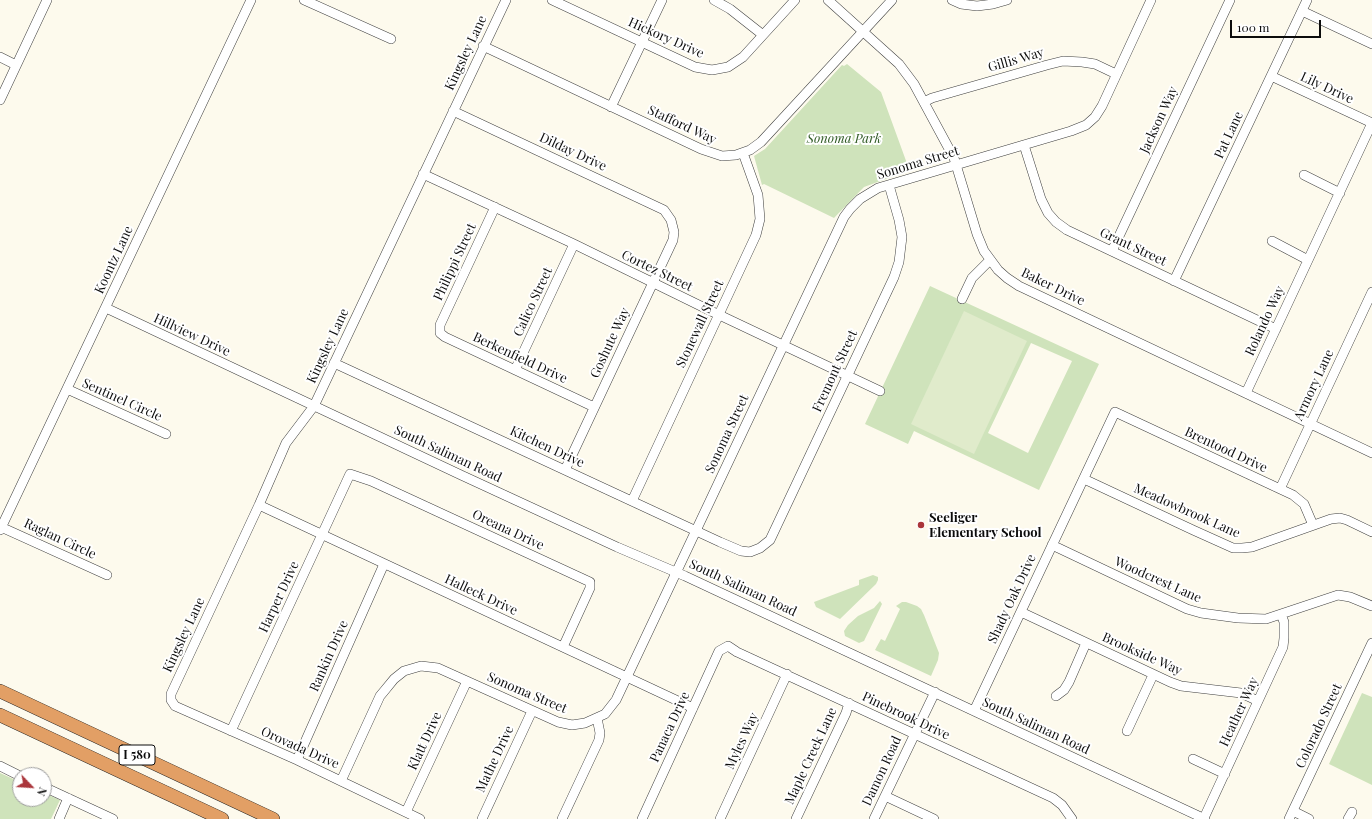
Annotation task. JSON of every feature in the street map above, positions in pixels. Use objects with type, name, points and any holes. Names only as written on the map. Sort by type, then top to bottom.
[{"type":"highway","name":"I 580","points":[[0,691],[274,819]]},
{"type":"highway","name":"I 580","points":[[0,715],[222,819]]},
{"type":"street","points":[[0,100],[47,0]]},
{"type":"street","name":"Koontz Lane","points":[[1,528],[250,0]]},
{"type":"street","points":[[304,0],[391,39]]},
{"type":"street","name":"Kingsley Lane","points":[[171,700],[170,694],[259,505],[286,443],[314,406],[506,0]]},
{"type":"street","name":"Hickory Drive","points":[[552,0],[695,67],[712,70],[735,64],[795,0]]},
{"type":"street","points":[[611,107],[662,0]]},
{"type":"street","points":[[714,0],[734,11],[763,35]]},
{"type":"street","name":"Baker Drive","points":[[828,0],[904,69],[924,102],[957,165],[977,234],[984,251],[1002,274],[1019,286],[1372,453]]},
{"type":"street","name":"Stafford Way","points":[[483,46],[611,107],[715,154],[722,156],[736,156],[750,150],[761,142],[892,0]]},
{"type":"street","points":[[952,0],[961,4],[977,6],[993,4],[1006,0]]},
{"type":"street","name":"Sonoma Street","points":[[341,780],[380,696],[394,678],[404,671],[421,666],[438,668],[558,722],[572,725],[585,723],[605,714],[616,700],[628,677],[844,217],[860,199],[874,190],[1071,131],[1086,125],[1095,116],[1151,0]]},
{"type":"street","name":"Jackson Way","points":[[1112,251],[1230,0]]},
{"type":"street","name":"Pat Lane","points":[[1174,281],[1307,0]]},
{"type":"street","points":[[1302,11],[1372,44]]},
{"type":"street","points":[[0,57],[16,65]]},
{"type":"street","name":"Gillis Way","points":[[924,102],[932,98],[1063,61],[1095,64],[1116,74]]},
{"type":"street","name":"Lily Drive","points":[[1271,76],[1372,123]]},
{"type":"street","name":"Dilday Drive","points":[[453,111],[664,210],[669,215],[673,226]]},
{"type":"street","name":"Rolando Way","points":[[1246,393],[1372,123]]},
{"type":"street","name":"Grant Street","points":[[1024,145],[1041,199],[1048,213],[1067,230],[1276,328]]},
{"type":"street","name":"Stonewall Street","points":[[632,501],[756,235],[760,219],[758,195],[743,153]]},
{"type":"street","name":"Cortez Street","points":[[423,174],[574,244],[783,346],[880,391]]},
{"type":"street","points":[[1304,175],[1340,193]]},
{"type":"street","name":"Fremont Street","points":[[750,552],[760,548],[770,540],[894,277],[899,262],[902,237],[899,220],[889,185]]},
{"type":"street","name":"Philippi Street","points":[[439,328],[495,207]]},
{"type":"street","name":"Goshute Way","points":[[565,470],[673,240],[673,226]]},
{"type":"street","points":[[1272,242],[1308,260]]},
{"type":"street","name":"Calico Street","points":[[515,370],[574,244]]},
{"type":"street","points":[[962,299],[972,278],[990,260]]},
{"type":"street","name":"Armory Lane","points":[[1280,489],[1372,292]]},
{"type":"street","name":"Hillview Drive","points":[[106,308],[268,385]]},
{"type":"street","name":"Berkenfield Drive","points":[[439,328],[440,333],[445,338],[594,407]]},
{"type":"street","name":"Kitchen Drive","points":[[334,363],[696,531],[741,551],[750,552]]},
{"type":"street","name":"South Saliman Road","points":[[268,385],[617,547],[677,572],[1205,819]]},
{"type":"street","name":"Sentinel Circle","points":[[67,389],[166,434]]},
{"type":"street","name":"Shady Oak Drive","points":[[974,711],[1115,412]]},
{"type":"street","name":"Brentood Drive","points":[[1115,412],[1293,495],[1301,500],[1313,525]]},
{"type":"street","name":"Harper Drive","points":[[231,731],[350,474]]},
{"type":"street","name":"Oreana Drive","points":[[350,474],[370,481],[590,582],[590,588],[563,647]]},
{"type":"street","name":"Meadowbrook Lane","points":[[1084,479],[1233,548],[1252,546],[1331,519],[1340,518],[1372,532]]},
{"type":"street","name":"Halleck Drive","points":[[259,505],[693,708]]},
{"type":"street","name":"Raglan Circle","points":[[1,528],[108,576]]},
{"type":"street","name":"Woodcrest Lane","points":[[1052,545],[1194,611],[1208,614],[1260,619],[1281,614],[1338,595],[1350,597],[1372,606]]},
{"type":"street","name":"Rankin Drive","points":[[297,760],[384,564]]},
{"type":"street","name":"Brookside Way","points":[[1020,612],[1181,686],[1241,693],[1258,701]]},
{"type":"street","name":"Heather Way","points":[[1205,819],[1283,647],[1284,622],[1281,614]]},
{"type":"street","points":[[1056,696],[1064,690],[1069,682],[1086,643]]},
{"type":"street","name":"Colorado Street","points":[[1291,815],[1369,657],[1372,643]]},
{"type":"street","name":"Pinebrook Drive","points":[[724,647],[728,646],[737,652],[1053,798],[1062,805],[1072,819]]},
{"type":"street","name":"Panaca Drive","points":[[642,819],[719,651],[724,647]]},
{"type":"street","name":"Myles Way","points":[[720,819],[787,674]]},
{"type":"street","points":[[1127,731],[1154,674]]},
{"type":"street","name":"Klatt Drive","points":[[406,812],[467,681]]},
{"type":"street","name":"Damon Road","points":[[874,819],[935,692]]},
{"type":"street","name":"Orovada Drive","points":[[171,700],[175,706],[341,780],[420,819]]},
{"type":"street","name":"Maple Creek Lane","points":[[796,819],[849,703]]},
{"type":"street","name":"Mathe Drive","points":[[482,819],[532,711]]},
{"type":"street","points":[[562,819],[599,740],[600,733],[597,718]]},
{"type":"street","points":[[1193,760],[1225,774]]},
{"type":"street","points":[[0,766],[12,772]]},
{"type":"street","points":[[52,791],[113,819]]},
{"type":"street","points":[[885,796],[934,819]]},
{"type":"street","points":[[59,819],[68,798]]},
{"type":"street","points":[[1291,815],[1309,819]]},
{"type":"green space","name":"Sonoma Park","points":[[847,64],[881,92],[909,169],[905,172],[864,187],[834,218],[764,184],[762,185],[754,156],[765,149],[842,65],[844,66]]},
{"type":"green space","points":[[930,286],[1099,364],[1039,490],[914,431],[908,444],[865,424]],"holes":[[[1031,343],[1072,361],[1028,453],[988,433]]]},
{"type":"green space","points":[[964,311],[1027,341],[974,454],[911,424]]},
{"type":"green space","points":[[873,575],[878,577],[876,584],[840,619],[816,607],[814,602],[859,585],[859,580]]},
{"type":"green space","points":[[880,601],[882,604],[864,641],[859,643],[845,636],[844,631],[848,625],[858,616],[874,608]]},
{"type":"green space","points":[[902,602],[917,606],[921,609],[939,653],[938,660],[931,676],[875,650],[881,639],[885,641],[900,609],[896,606]]},
{"type":"green space","points":[[1362,693],[1372,697],[1372,785],[1329,764]]},
{"type":"green space","points":[[0,773],[12,778],[12,807],[52,807],[52,796],[60,800],[51,819],[0,819]]},
{"type":"place","name":"Seeliger Elementary School","points":[[921,525]]}]
